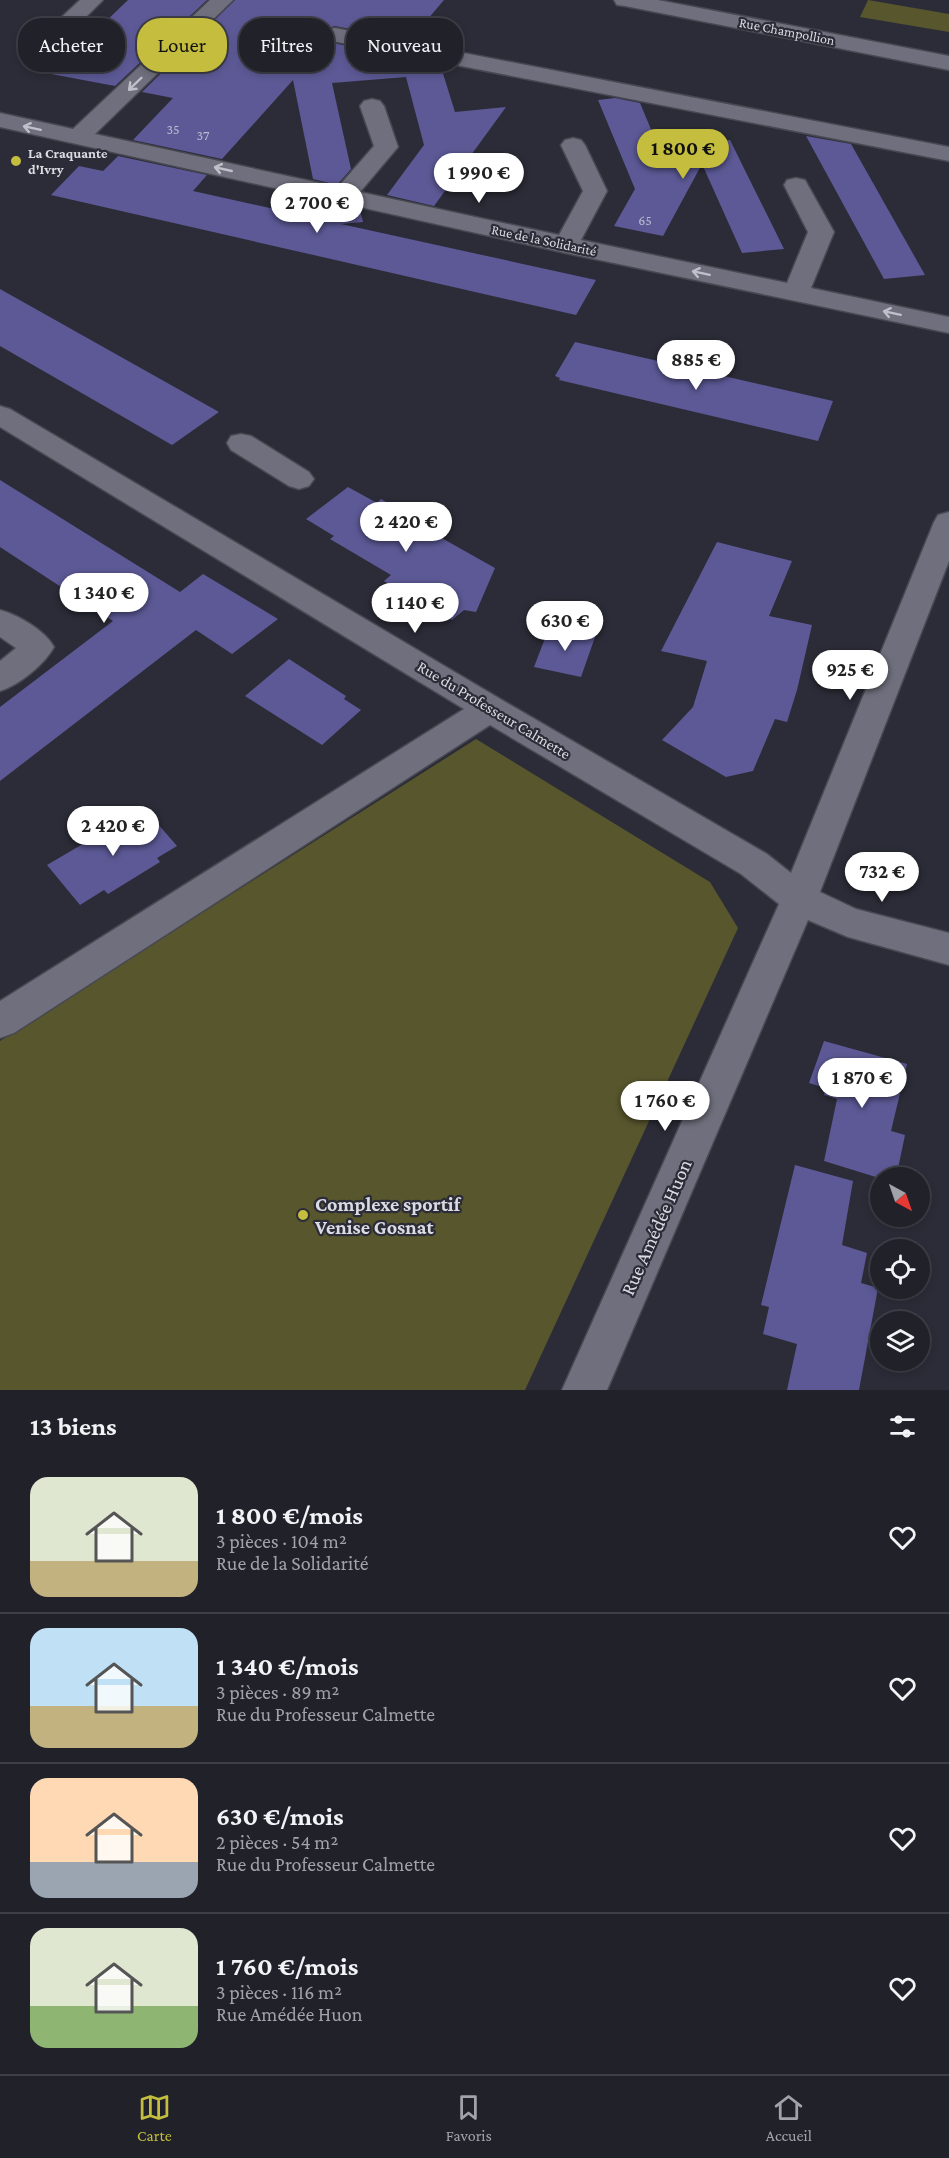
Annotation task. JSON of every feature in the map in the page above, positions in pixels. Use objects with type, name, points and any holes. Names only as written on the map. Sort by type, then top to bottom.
[{"type":"street","points":[[73,18],[92,0]]},
{"type":"street","points":[[78,137],[222,0]]},
{"type":"street","name":"Rue Champollion","points":[[625,0],[949,63]]},
{"type":"street","points":[[335,34],[949,154]]},
{"type":"street","points":[[344,196],[386,147],[372,106]]},
{"type":"street","name":"Rue de la Solidarité","points":[[0,120],[566,245],[949,325]]},
{"type":"street","points":[[566,245],[595,191],[573,145]]},
{"type":"street","points":[[796,185],[821,232],[796,293]]},
{"type":"street","name":"Rue du Professeur Calmette","points":[[0,415],[490,709],[754,864],[799,899],[848,922],[949,949]]},
{"type":"street","points":[[241,443],[299,479]]},
{"type":"street","name":"Rue Amédée Huon","points":[[584,1390],[799,899],[949,522]]},
{"type":"street","points":[[0,621],[38,647],[0,679]]},
{"type":"street","points":[[0,1021],[490,709]]},
{"type":"shaded area","points":[[868,0],[949,14],[949,32],[860,17]]},
{"type":"shaded area","name":"Complexe sportif Venise Gosnat","points":[[476,739],[710,882],[738,928],[525,1390],[0,1390],[0,1041]]},
{"type":"building","points":[[128,0],[207,0],[188,18],[137,18],[137,65],[115,86],[51,74],[53,72],[125,72],[125,18],[109,18]]},
{"type":"building","points":[[235,0],[444,0],[429,18],[346,18],[346,28],[334,26],[334,18],[239,18],[239,72],[334,72],[334,43],[346,46],[346,72],[442,72],[455,112],[506,107],[434,206],[387,195],[424,145],[406,77],[332,83],[351,169],[337,185],[313,179],[293,80],[222,159],[133,140],[173,98],[142,92],[162,72],[227,72],[227,18],[217,18]]},
{"type":"building","points":[[615,98],[640,103],[658,146],[730,140],[784,249],[742,253],[702,164],[663,236],[614,226],[635,189],[598,100]]},
{"type":"building","points":[[806,136],[851,144],[925,275],[884,279]]},
{"type":"building","points":[[118,156],[207,175],[193,191],[320,219],[317,200],[360,210],[363,222],[341,224],[596,280],[576,315],[51,195],[79,166],[103,171]]},
{"type":"building","points":[[0,289],[219,412],[172,445],[0,346]]},
{"type":"building","points":[[575,342],[833,401],[818,441],[559,380],[560,378],[555,376]]},
{"type":"building","points":[[0,480],[180,592],[203,574],[278,619],[232,654],[196,630],[0,781],[0,707],[113,621],[0,547]]},
{"type":"building","points":[[348,487],[377,503],[381,499],[441,533],[438,536],[495,568],[476,612],[464,610],[452,620],[384,581],[391,575],[330,539],[334,536],[306,519]]},
{"type":"building","points":[[717,542],[792,561],[769,616],[812,625],[787,722],[775,719],[753,771],[726,777],[662,740],[693,707],[707,661],[661,651]]},
{"type":"building","points":[[549,628],[595,637],[581,677],[534,667]]},
{"type":"building","points":[[289,659],[346,696],[344,699],[361,710],[322,745],[245,696]]},
{"type":"building","points":[[144,808],[177,846],[157,858],[160,862],[108,894],[104,890],[80,905],[47,865]]},
{"type":"building","points":[[824,1041],[907,1064],[891,1131],[905,1135],[898,1167],[870,1167],[870,1175],[824,1161],[837,1099],[824,1095],[825,1088],[809,1083]]},
{"type":"building","points":[[795,1165],[853,1181],[842,1245],[867,1253],[861,1283],[870,1286],[870,1299],[876,1299],[874,1311],[870,1311],[870,1331],[859,1390],[787,1390],[797,1344],[763,1334],[769,1307],[761,1305]]},
{"type":"place","name":"La Craquante d'Ivry","points":[[16,161]]},
{"type":"place","name":"Complexe sportif Venise Gosnat","points":[[303,1215]]}]
